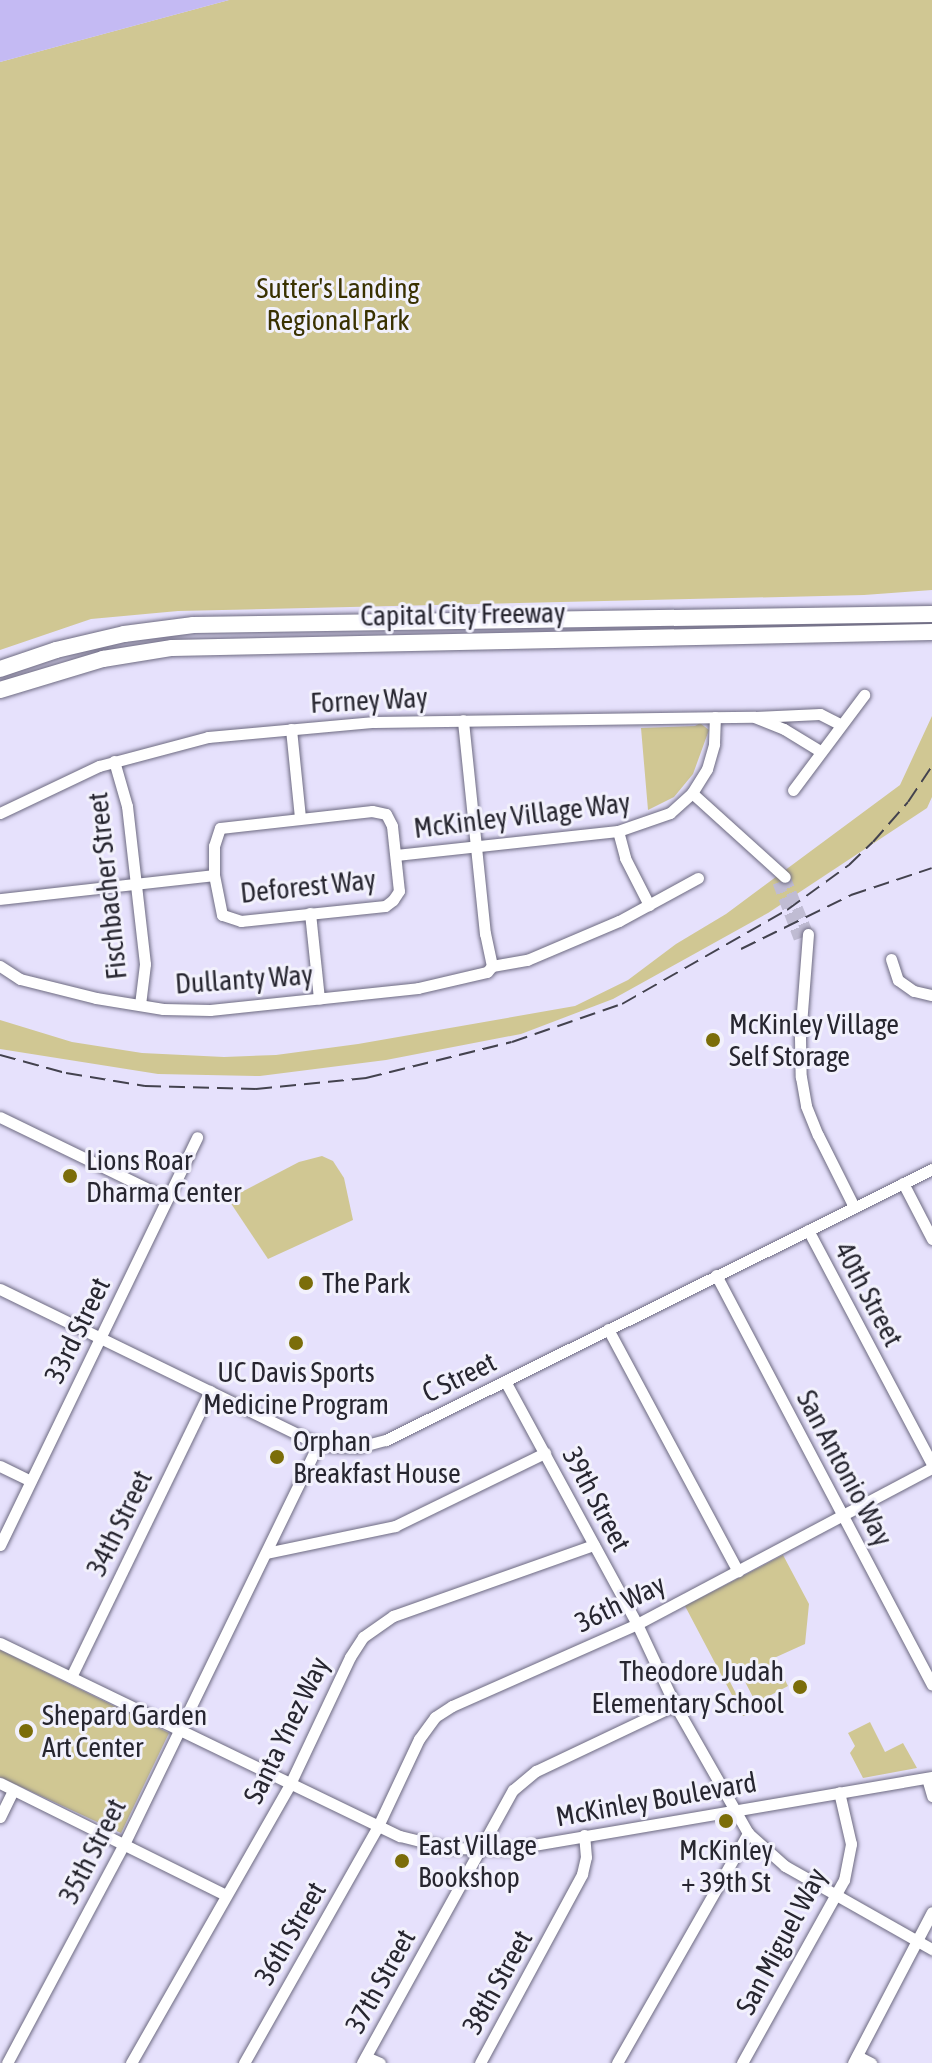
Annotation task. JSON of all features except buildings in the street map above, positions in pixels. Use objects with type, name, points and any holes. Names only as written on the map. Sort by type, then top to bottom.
[{"type":"highway","name":"Capital City Freeway","points":[[0,669],[56,650],[124,634],[193,625],[932,614]]},
{"type":"highway","name":"Capital City Freeway","points":[[0,690],[103,659],[186,647],[932,632]]},
{"type":"street","points":[[793,790],[864,695]]},
{"type":"street","name":"Forney Way","points":[[0,813],[114,761],[208,737],[374,722],[463,720],[820,714],[840,724]]},
{"type":"street","points":[[715,717],[712,754],[692,793],[759,852],[781,879]]},
{"type":"street","name":"Forney Way","points":[[755,717],[784,729],[820,751]]},
{"type":"street","points":[[463,720],[474,848],[492,966]]},
{"type":"street","points":[[291,729],[300,818]]},
{"type":"street","name":"Fischbacher Street","points":[[114,761],[127,806],[145,964],[140,1005]]},
{"type":"street","name":"McKinley Village Way","points":[[214,875],[214,846],[220,828],[372,811],[386,814],[392,826],[396,855],[618,831],[670,813],[692,793]]},
{"type":"street","points":[[618,831],[625,858],[649,905]]},
{"type":"street","name":"Deforest Way","points":[[214,875],[218,907],[222,915],[231,920],[385,906],[399,891],[396,855]]},
{"type":"street","points":[[0,899],[214,875]]},
{"type":"street","name":"Dullanty Way","points":[[0,966],[35,983],[140,1005],[210,1010],[418,988],[487,972],[492,966],[527,960],[649,905],[698,878]]},
{"type":"street","points":[[310,913],[319,999]]},
{"type":"street","points":[[804,936],[806,961],[800,1038],[806,1106],[854,1207]]},
{"type":"street","points":[[891,959],[898,980],[914,991],[932,995]]},
{"type":"street","points":[[0,1117],[167,1198]]},
{"type":"street","name":"33rd Street","points":[[0,1545],[197,1137]]},
{"type":"street","name":"C Street","points":[[0,1289],[319,1443],[348,1448],[376,1443],[932,1169]]},
{"type":"street","points":[[903,1183],[932,1239]]},
{"type":"street","name":"40th Street","points":[[808,1230],[932,1466]]},
{"type":"street","name":"San Antonio Way","points":[[716,1275],[932,1684]]},
{"type":"street","points":[[608,1329],[738,1571]]},
{"type":"street","name":"39th Street","points":[[505,1381],[637,1624],[675,1705],[748,1833],[773,1858],[932,1949]]},
{"type":"street","name":"34th Street","points":[[71,1677],[210,1391]]},
{"type":"street","name":"35th Street","points":[[7,2063],[124,1844],[319,1443]]},
{"type":"street","points":[[266,1553],[395,1526],[545,1453]]},
{"type":"street","points":[[0,1466],[31,1481]]},
{"type":"street","name":"36th Way","points":[[378,1826],[419,1739],[435,1717],[452,1706],[637,1624],[932,1466]]},
{"type":"street","name":"Santa Ynez Way","points":[[131,2063],[290,1784],[350,1657],[372,1629],[393,1616],[594,1545]]},
{"type":"street","name":"McKinley Boulevard","points":[[0,1643],[417,1842],[510,1849],[930,1778]]},
{"type":"street","name":"37th Street","points":[[364,2060],[482,1849],[503,1805],[524,1779],[675,1705]]},
{"type":"street","points":[[930,1778],[932,1796]]},
{"type":"street","points":[[0,1783],[226,1895]]},
{"type":"street","points":[[0,1817],[13,1790]]},
{"type":"street","name":"San Miguel Way","points":[[742,2063],[837,1895],[848,1868],[851,1844],[839,1792]]},
{"type":"street","name":"36th Street","points":[[244,2063],[378,1826]]},
{"type":"street","points":[[617,2063],[748,1833]]},
{"type":"street","name":"38th Street","points":[[480,2063],[582,1874],[586,1857],[584,1835]]},
{"type":"street","points":[[871,2063],[855,2060],[932,1912]]},
{"type":"street","points":[[364,2060],[380,2063]]},
{"type":"green space","name":"Sutter's Landing Regional Park","points":[[229,0],[932,0],[932,590],[864,595],[178,611],[91,619],[0,650],[0,62]]},
{"type":"green space","points":[[932,716],[932,797],[927,808],[768,913],[613,999],[521,1034],[386,1060],[260,1076],[158,1074],[0,1049],[0,1020],[72,1042],[142,1053],[224,1057],[276,1055],[358,1044],[575,1006],[628,980],[676,944],[726,914],[900,785]]},
{"type":"green space","points":[[700,723],[709,730],[693,774],[674,797],[648,810],[641,728],[695,726]]},
{"type":"green space","points":[[322,1156],[333,1161],[344,1178],[353,1220],[268,1259],[228,1199],[299,1162]]},
{"type":"green space","points":[[783,1555],[809,1604],[805,1644],[774,1658],[788,1686],[756,1703],[739,1670],[727,1676],[747,1715],[743,1716],[685,1606]]},
{"type":"green space","points":[[0,1650],[169,1733],[121,1833],[0,1777]]},
{"type":"green space","points":[[870,1722],[885,1752],[903,1743],[917,1768],[863,1778],[850,1753],[855,1746],[848,1733]]},
{"type":"shaded area","points":[[0,0],[229,0],[0,62]]},
{"type":"tunnel","points":[[785,877],[808,934]]},
{"type":"tunnel","points":[[778,882],[799,938]]},
{"type":"railway","points":[[0,1055],[66,1073],[145,1086],[256,1089],[366,1078],[512,1042],[622,1004],[787,910],[849,865],[873,842],[908,802],[932,766]]},
{"type":"railway","points":[[741,949],[851,895],[932,868]]},
{"type":"place","name":"McKinley Village Self Storage","points":[[713,1040]]},
{"type":"place","name":"Lions Roar Dharma Center","points":[[70,1176]]},
{"type":"place","name":"The Park","points":[[306,1283]]},
{"type":"place","name":"UC Davis Sports Medicine Program","points":[[296,1343]]},
{"type":"place","name":"Orphan Breakfast House","points":[[277,1457]]},
{"type":"place","name":"Theodore Judah Elementary School","points":[[800,1687]]},
{"type":"place","name":"Shepard Garden Art Center","points":[[26,1731]]},
{"type":"place","name":"McKinley + 39th St","points":[[726,1821]]},
{"type":"place","name":"East Village Bookshop","points":[[402,1861]]}]
